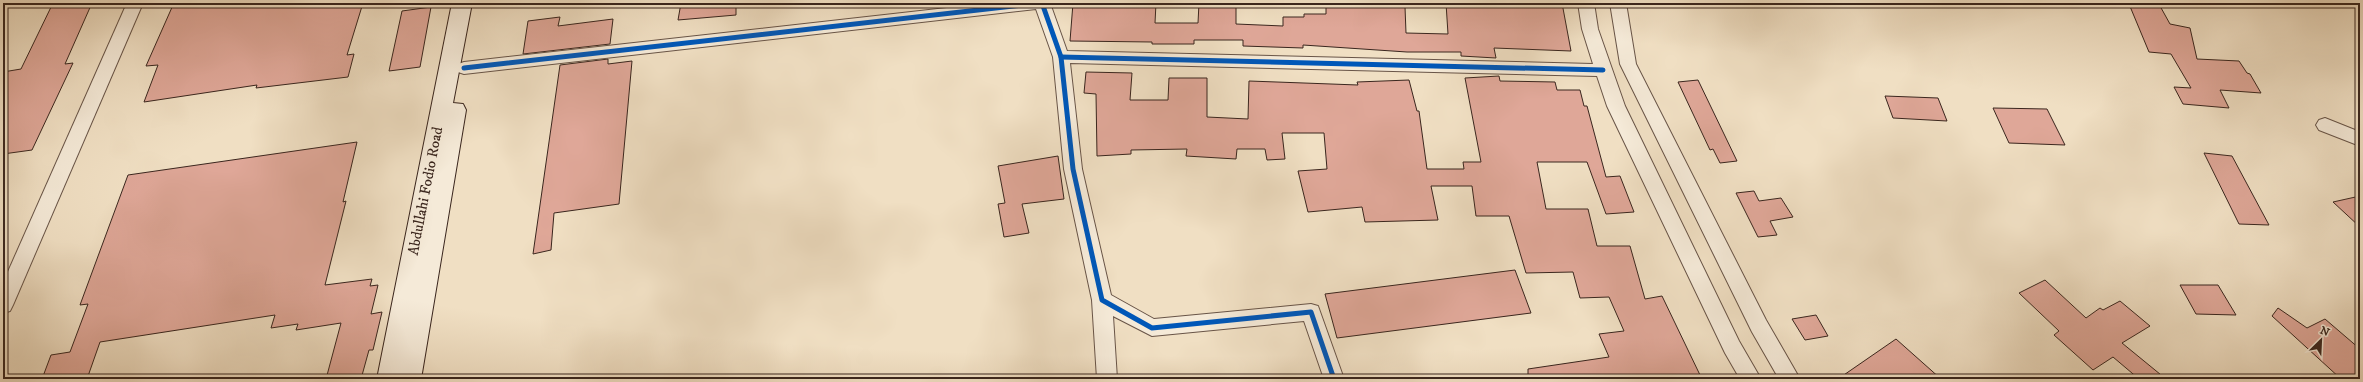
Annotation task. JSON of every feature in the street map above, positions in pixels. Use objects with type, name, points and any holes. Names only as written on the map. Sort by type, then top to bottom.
[{"type":"main road","name":"Abdullahi Fodio Road","points":[[389,379],[462,3]]},
{"type":"main road","name":"Abdullahi Fodio Road","points":[[410,379],[464,68],[478,3]]},
{"type":"street","points":[[3,305],[134,3]]},
{"type":"street","points":[[464,68],[1041,3],[1061,57],[1072,169],[1102,300],[1107,379]]},
{"type":"street","points":[[1586,3],[1590,29],[1616,106],[1732,347],[1751,379]]},
{"type":"street","points":[[1618,3],[1628,64],[1631,71],[1759,326],[1790,379]]},
{"type":"street","points":[[1061,57],[1603,70]]},
{"type":"street","points":[[2325,125],[2360,139]]},
{"type":"street","points":[[1102,300],[1152,328],[1311,312],[1334,379]]},
{"type":"building","points":[[53,3],[92,3],[65,64],[73,63],[32,150],[3,154],[3,72],[21,69]]},
{"type":"building","points":[[196,3],[363,3],[347,55],[354,54],[348,77],[256,88],[257,85],[144,102],[158,65],[146,66],[173,5]]},
{"type":"building","points":[[681,3],[736,3],[736,15],[678,20]]},
{"type":"building","points":[[1073,3],[1156,3],[1155,23],[1198,23],[1199,3],[1236,3],[1236,24],[1283,26],[1283,17],[1304,17],[1304,14],[1326,14],[1326,3],[1363,3],[1405,7],[1406,33],[1448,34],[1446,3],[1562,3],[1571,51],[1494,48],[1496,58],[1461,56],[1461,52],[1407,52],[1303,45],[1303,48],[1243,46],[1243,40],[1194,40],[1194,44],[1070,41]]},
{"type":"building","points":[[2129,4],[2160,6],[2170,24],[2190,28],[2197,59],[2239,61],[2247,73],[2250,74],[2261,93],[2220,90],[2229,108],[2183,104],[2174,87],[2191,88],[2171,54],[2149,52]]},
{"type":"building","points":[[431,7],[420,67],[389,71],[402,11]]},
{"type":"building","points":[[560,17],[558,26],[613,19],[610,44],[523,54],[528,21]]},
{"type":"building","points":[[608,59],[608,64],[632,61],[619,204],[554,213],[551,250],[533,254],[560,65]]},
{"type":"building","points":[[1086,72],[1132,73],[1130,100],[1168,100],[1169,78],[1207,78],[1207,117],[1248,119],[1249,81],[1358,85],[1357,82],[1409,80],[1417,111],[1419,111],[1427,169],[1464,169],[1463,162],[1481,162],[1465,78],[1499,76],[1500,81],[1555,82],[1557,90],[1580,90],[1584,106],[1587,106],[1606,177],[1620,176],[1634,212],[1606,214],[1587,162],[1537,162],[1546,209],[1588,209],[1597,246],[1630,246],[1645,299],[1662,296],[1700,375],[1674,379],[1528,379],[1528,369],[1609,357],[1599,334],[1624,331],[1609,297],[1580,298],[1573,272],[1526,273],[1509,216],[1476,216],[1472,186],[1431,186],[1438,220],[1365,222],[1362,207],[1308,212],[1298,171],[1327,169],[1324,133],[1282,133],[1285,159],[1267,160],[1265,149],[1237,149],[1236,159],[1186,156],[1187,149],[1131,150],[1131,154],[1097,156],[1096,94],[1084,93]]},
{"type":"building","points":[[1698,80],[1737,161],[1720,163],[1713,149],[1710,150],[1678,82]]},
{"type":"building","points":[[1885,96],[1938,98],[1947,121],[1893,118]]},
{"type":"building","points":[[1993,108],[2047,109],[2065,145],[2009,143]]},
{"type":"building","points":[[357,142],[343,202],[346,201],[325,285],[372,279],[370,286],[378,285],[371,314],[382,312],[373,350],[369,350],[361,379],[326,379],[341,323],[296,330],[298,324],[271,328],[275,315],[100,342],[87,379],[42,379],[51,355],[70,352],[88,304],[80,305],[128,175]]},
{"type":"building","points":[[2204,153],[2232,156],[2269,225],[2239,224]]},
{"type":"building","points":[[1058,156],[1064,199],[1022,204],[1029,233],[1004,237],[998,204],[1005,203],[998,166]]},
{"type":"building","points":[[1754,191],[1759,201],[1781,198],[1793,217],[1770,221],[1777,235],[1758,237],[1736,193]]},
{"type":"building","points":[[2360,196],[2360,227],[2333,202]]},
{"type":"building","points":[[1515,270],[1531,313],[1337,338],[1325,294]]},
{"type":"building","points":[[2045,280],[2086,318],[2100,308],[2103,310],[2120,301],[2150,326],[2122,343],[2166,379],[2139,379],[2113,357],[2093,370],[2054,335],[2059,331],[2019,293]]},
{"type":"building","points":[[2180,285],[2218,285],[2236,315],[2196,314]]},
{"type":"building","points":[[2278,308],[2307,328],[2325,319],[2360,349],[2360,379],[2341,379],[2272,316]]},
{"type":"building","points":[[1816,315],[1828,336],[1805,340],[1792,319]]},
{"type":"building","points":[[1896,339],[1941,379],[1838,379]]},
{"type":"cycle path","points":[[464,68],[1041,3]]},
{"type":"cycle path","points":[[1042,3],[1061,57],[1073,169],[1102,300],[1152,328],[1311,312],[1334,379]]},
{"type":"cycle path","points":[[1061,57],[1603,70]]}]
